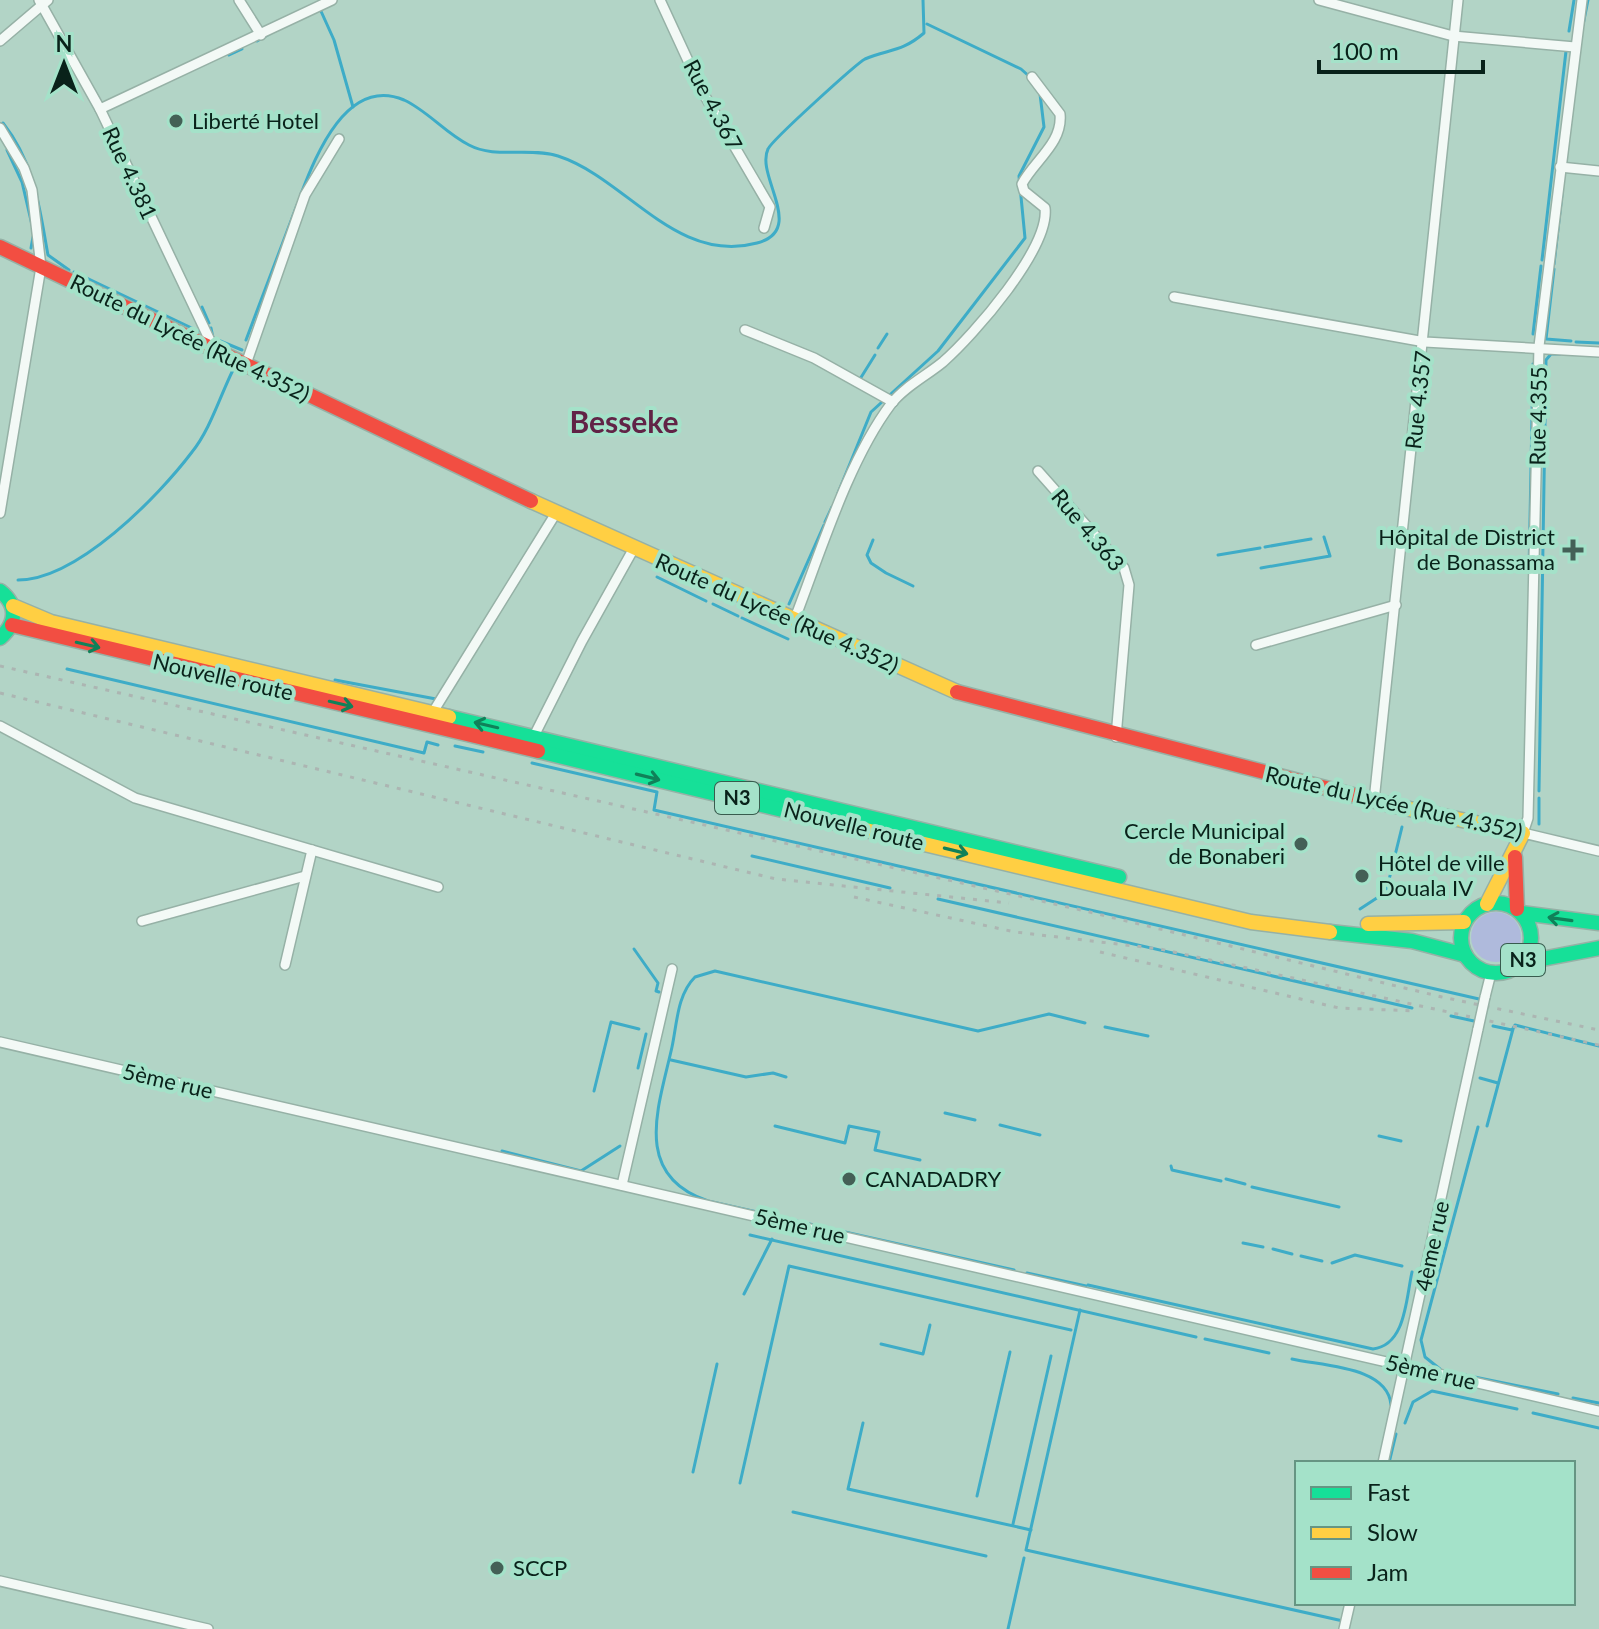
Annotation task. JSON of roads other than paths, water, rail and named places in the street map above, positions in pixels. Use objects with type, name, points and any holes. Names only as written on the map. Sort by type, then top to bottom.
[{"type":"main road","name":"Route du Lycée (Rue 4.352)","points":[[0,247],[556,513],[970,697],[1374,801],[1523,833]]},
{"type":"main road","points":[[0,638],[12,625],[6,597]]},
{"type":"main road","name":"Nouvelle route","points":[[6,597],[51,622],[534,736],[578,753],[1251,922],[1297,931],[1432,944],[1465,955]]},
{"type":"main road","name":"Nouvelle route","points":[[12,625],[1251,910],[1299,919],[1385,925],[1464,922]]},
{"type":"main road","points":[[1487,904],[1523,833]]},
{"type":"main road","points":[[1515,854],[1519,911]]},
{"type":"main road","points":[[1465,955],[1461,938],[1464,922],[1474,910],[1487,904],[1502,903],[1519,911],[1599,923]]},
{"type":"main road","name":"N3","points":[[1465,955],[1476,967],[1491,973],[1507,972],[1521,963],[1529,952],[1532,939],[1519,911]]},
{"type":"main road","name":"N3","points":[[1521,963],[1599,948]]},
{"type":"street","points":[[239,0],[261,35]]},
{"type":"street","points":[[100,109],[332,0]]},
{"type":"street","name":"Rue 4.367","points":[[660,0],[702,91],[770,207],[764,228]]},
{"type":"street","points":[[1319,0],[1453,36],[1575,47]]},
{"type":"street","name":"Rue 4.357","points":[[1374,801],[1425,342],[1458,0]]},
{"type":"street","name":"Rue 4.355","points":[[1523,833],[1528,818],[1539,346],[1582,0]]},
{"type":"street","points":[[0,41],[43,2]]},
{"type":"street","name":"Rue 4.381","points":[[43,2],[100,109],[214,349]]},
{"type":"street","points":[[794,621],[846,490],[893,402],[953,353],[1021,271],[1037,246],[1045,208],[1024,191],[1022,184],[1050,146],[1061,122],[1060,114],[1032,77]]},
{"type":"street","points":[[0,128],[24,168],[32,190],[41,267],[0,513]]},
{"type":"street","points":[[246,364],[305,195],[339,139]]},
{"type":"street","points":[[1560,167],[1599,171]]},
{"type":"street","points":[[1174,297],[1425,342],[1539,346],[1599,352]]},
{"type":"street","points":[[745,330],[814,358],[893,402]]},
{"type":"street","name":"Rue 4.363","points":[[1038,471],[1124,568],[1129,585],[1116,737]]},
{"type":"street","points":[[433,712],[556,513]]},
{"type":"street","points":[[534,736],[634,548]]},
{"type":"street","points":[[0,577],[6,597]]},
{"type":"street","points":[[1256,645],[1396,605]]},
{"type":"street","points":[[0,726],[135,798],[438,887]]},
{"type":"street","name":"Route du Lycée (Rue 4.352)","points":[[1523,833],[1599,851]]},
{"type":"street","points":[[285,965],[312,850]]},
{"type":"street","points":[[142,921],[305,876]]},
{"type":"street","points":[[622,1185],[672,969]]},
{"type":"street","name":"4ème rue","points":[[1383,1461],[1491,973]]},
{"type":"street","name":"5ème rue","points":[[0,1042],[1599,1411]]},
{"type":"street","points":[[0,1581],[208,1629]]},
{"type":"street","points":[[1344,1629],[1350,1605]]},
{"type":"waterway","points":[[301,194],[315,159],[337,123],[350,109],[366,99],[384,96],[413,105],[460,140],[479,149],[536,152],[558,156],[583,167],[676,231],[701,242],[728,246],[757,243],[771,236],[778,227],[779,215],[766,160],[768,149],[815,102],[865,59],[902,47],[924,33],[923,0]]},
{"type":"waterway","points":[[1569,31],[1574,0]]},
{"type":"waterway","points":[[1583,25],[1588,0]]},
{"type":"waterway","points":[[320,9],[334,40],[353,107]]},
{"type":"waterway","points":[[927,24],[1021,69],[1030,77]]},
{"type":"waterway","points":[[257,41],[271,33]]},
{"type":"waterway","points":[[229,55],[242,49]]},
{"type":"waterway","points":[[1542,260],[1566,51]]},
{"type":"waterway","points":[[838,493],[871,412],[938,351],[1025,238],[1019,176],[1044,127],[1040,94]]},
{"type":"waterway","points":[[3,123],[29,170],[48,255],[69,270]]},
{"type":"waterway","points":[[7,150],[22,182],[32,225]]},
{"type":"waterway","points":[[1554,264],[1562,194]]},
{"type":"waterway","points":[[246,340],[297,205]]},
{"type":"waterway","points":[[31,248],[33,237]]},
{"type":"waterway","points":[[1533,334],[1541,266]]},
{"type":"waterway","points":[[1554,269],[1546,339],[1571,341]]},
{"type":"waterway","points":[[74,272],[198,331]]},
{"type":"waterway","points":[[202,307],[209,323]]},
{"type":"waterway","points":[[211,328],[213,338],[242,350]]},
{"type":"waterway","points":[[878,348],[887,334]]},
{"type":"waterway","points":[[1576,342],[1599,343]]},
{"type":"waterway","points":[[1539,791],[1546,360],[1551,354],[1560,354]]},
{"type":"waterway","points":[[860,379],[875,355]]},
{"type":"waterway","points":[[1529,572],[1533,364]]},
{"type":"waterway","points":[[18,580],[41,576],[65,566],[90,551],[138,512],[198,443],[233,370]]},
{"type":"waterway","points":[[825,522],[832,507]]},
{"type":"waterway","points":[[789,604],[824,525]]},
{"type":"waterway","points":[[1261,568],[1330,556],[1324,537]]},
{"type":"waterway","points":[[1265,547],[1311,539]]},
{"type":"waterway","points":[[873,540],[867,555],[871,563],[913,586]]},
{"type":"waterway","points":[[1218,555],[1260,548]]},
{"type":"waterway","points":[[657,577],[706,601]]},
{"type":"waterway","points":[[713,604],[738,616]]},
{"type":"waterway","points":[[742,618],[788,639]]},
{"type":"waterway","points":[[67,669],[424,753],[427,742],[438,745]]},
{"type":"waterway","points":[[335,680],[436,699]]},
{"type":"waterway","points":[[455,746],[483,752]]},
{"type":"waterway","points":[[532,763],[657,792],[654,810],[1479,999]]},
{"type":"waterway","points":[[1539,798],[1539,824]]},
{"type":"waterway","points":[[1360,909],[1386,892],[1402,827]]},
{"type":"waterway","points":[[752,856],[890,888]]},
{"type":"waterway","points":[[938,899],[1412,1008]]},
{"type":"waterway","points":[[634,949],[658,983],[656,991],[659,992]]},
{"type":"waterway","points":[[1014,1270],[708,1201],[684,1189],[668,1174],[659,1156],[656,1136],[661,1092],[681,1001],[695,977],[715,971],[978,1031],[1049,1014],[1085,1023]]},
{"type":"waterway","points":[[1451,1016],[1474,1021]]},
{"type":"waterway","points":[[594,1091],[611,1022],[639,1029]]},
{"type":"waterway","points":[[1493,1026],[1512,1030],[1515,1025],[1599,1046]]},
{"type":"waterway","points":[[1105,1027],[1148,1036]]},
{"type":"waterway","points":[[1487,1126],[1513,1029]]},
{"type":"waterway","points":[[638,1068],[646,1034]]},
{"type":"waterway","points":[[671,1060],[746,1077],[773,1073],[786,1077]]},
{"type":"waterway","points":[[1480,1078],[1498,1083]]},
{"type":"waterway","points":[[945,1113],[975,1120]]},
{"type":"waterway","points":[[1000,1125],[1040,1135]]},
{"type":"waterway","points":[[775,1126],[845,1143],[849,1126],[879,1132],[875,1150],[920,1160]]},
{"type":"waterway","points":[[1440,1369],[1425,1357],[1421,1340],[1478,1127]]},
{"type":"waterway","points":[[1379,1136],[1401,1141]]},
{"type":"waterway","points":[[502,1151],[581,1171],[620,1146]]},
{"type":"waterway","points":[[1171,1166],[1172,1170],[1221,1181]]},
{"type":"waterway","points":[[1226,1179],[1245,1184]]},
{"type":"waterway","points":[[1252,1187],[1339,1207]]},
{"type":"waterway","points":[[750,1235],[1196,1337]]},
{"type":"waterway","points":[[744,1294],[772,1239]]},
{"type":"waterway","points":[[1243,1243],[1263,1247]]},
{"type":"waterway","points":[[1273,1249],[1292,1254]]},
{"type":"waterway","points":[[1332,1263],[1355,1255],[1402,1266]]},
{"type":"waterway","points":[[1301,1256],[1322,1261]]},
{"type":"waterway","points":[[740,1483],[789,1266],[1071,1330]]},
{"type":"waterway","points":[[1088,1285],[1373,1349],[1384,1346],[1398,1330],[1412,1272]]},
{"type":"waterway","points":[[1027,1273],[1086,1286]]},
{"type":"waterway","points":[[1080,1310],[1026,1550],[1343,1621]]},
{"type":"waterway","points":[[881,1344],[923,1354],[930,1325]]},
{"type":"waterway","points":[[1205,1339],[1269,1353]]},
{"type":"waterway","points":[[977,1496],[1010,1352]]},
{"type":"waterway","points":[[1013,1524],[1051,1356]]},
{"type":"waterway","points":[[1292,1359],[1336,1366],[1366,1375],[1387,1392],[1391,1405]]},
{"type":"waterway","points":[[693,1472],[717,1364]]},
{"type":"waterway","points":[[1455,1373],[1558,1394]]},
{"type":"waterway","points":[[1405,1423],[1413,1402],[1432,1391],[1517,1409]]},
{"type":"waterway","points":[[1573,1398],[1599,1403]]},
{"type":"waterway","points":[[1533,1413],[1599,1428]]},
{"type":"waterway","points":[[863,1423],[848,1489],[1031,1530]]},
{"type":"waterway","points":[[1389,1461],[1396,1434]]},
{"type":"waterway","points":[[793,1512],[986,1556]]},
{"type":"waterway","points":[[1008,1629],[1024,1558]]},
{"type":"railway","points":[[0,666],[1081,910],[1442,997],[1599,1030]]},
{"type":"railway","points":[[0,693],[776,879],[1009,903]]},
{"type":"railway","points":[[854,897],[1015,932],[1160,949],[1599,1045]]},
{"type":"railway","points":[[1100,952],[1339,1008],[1417,1011]]},
{"type":"place","name":"Liberté Hotel","points":[[176,121]]},
{"type":"place","name":"Hôpital de District de Bonassama","points":[[1573,550]]},
{"type":"place","name":"Cercle Municipal de Bonaberi","points":[[1301,844]]},
{"type":"place","name":"Hôtel de ville Douala IV","points":[[1362,876]]},
{"type":"place","name":"CANADADRY","points":[[849,1179]]},
{"type":"place","name":"SCCP","points":[[497,1568]]},
{"type":"district","name":"Besseke","points":[[624,423]]}]
